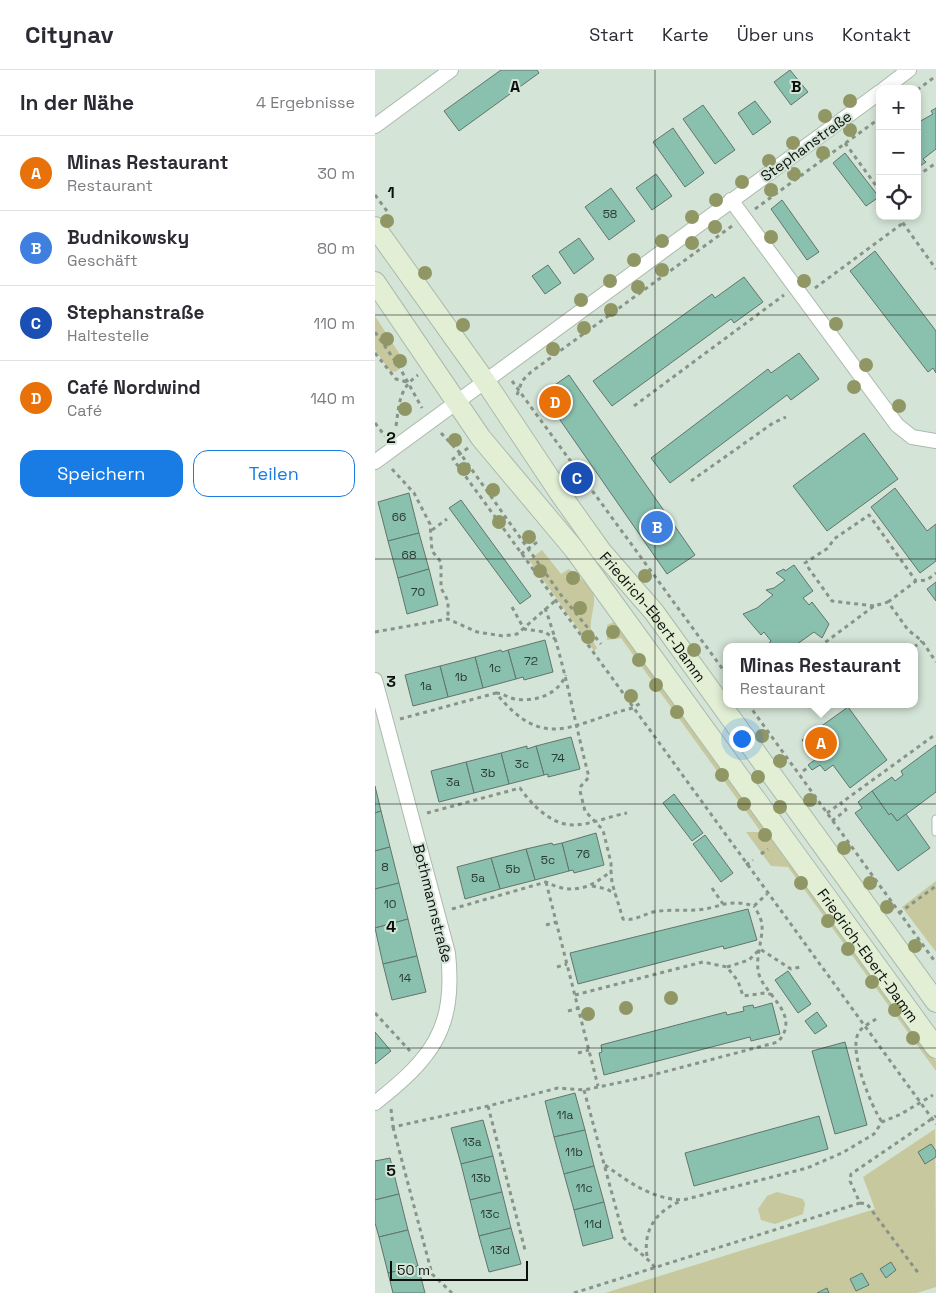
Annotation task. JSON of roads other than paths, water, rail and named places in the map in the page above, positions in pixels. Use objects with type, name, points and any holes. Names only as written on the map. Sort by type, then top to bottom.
[{"type":"main road","name":"Friedrich-Ebert-Damm","points":[[375,227],[485,381],[601,551],[653,612],[936,1002]]},
{"type":"main road","name":"Friedrich-Ebert-Damm","points":[[375,282],[455,403],[507,471],[574,549],[936,1048]]},
{"type":"street","points":[[375,126],[451,70]]},
{"type":"street","points":[[889,85],[909,70]]},
{"type":"street","name":"Stephanstraße","points":[[378,460],[876,95]]},
{"type":"street","points":[[731,200],[897,425],[912,437],[936,441]]},
{"type":"street","name":"Bothmannstraße","points":[[375,680],[447,953],[451,981],[443,1022],[435,1045],[420,1063],[375,1103]]},
{"type":"lane","points":[[936,819],[936,832]]},
{"type":"place","name":"Café Nordwind","points":[[555,402]]},
{"type":"place","name":"Stephanstraße","points":[[577,478]]},
{"type":"place","name":"Budnikowsky","points":[[657,527]]},
{"type":"place","name":"Minas Restaurant","points":[[821,743]]}]
